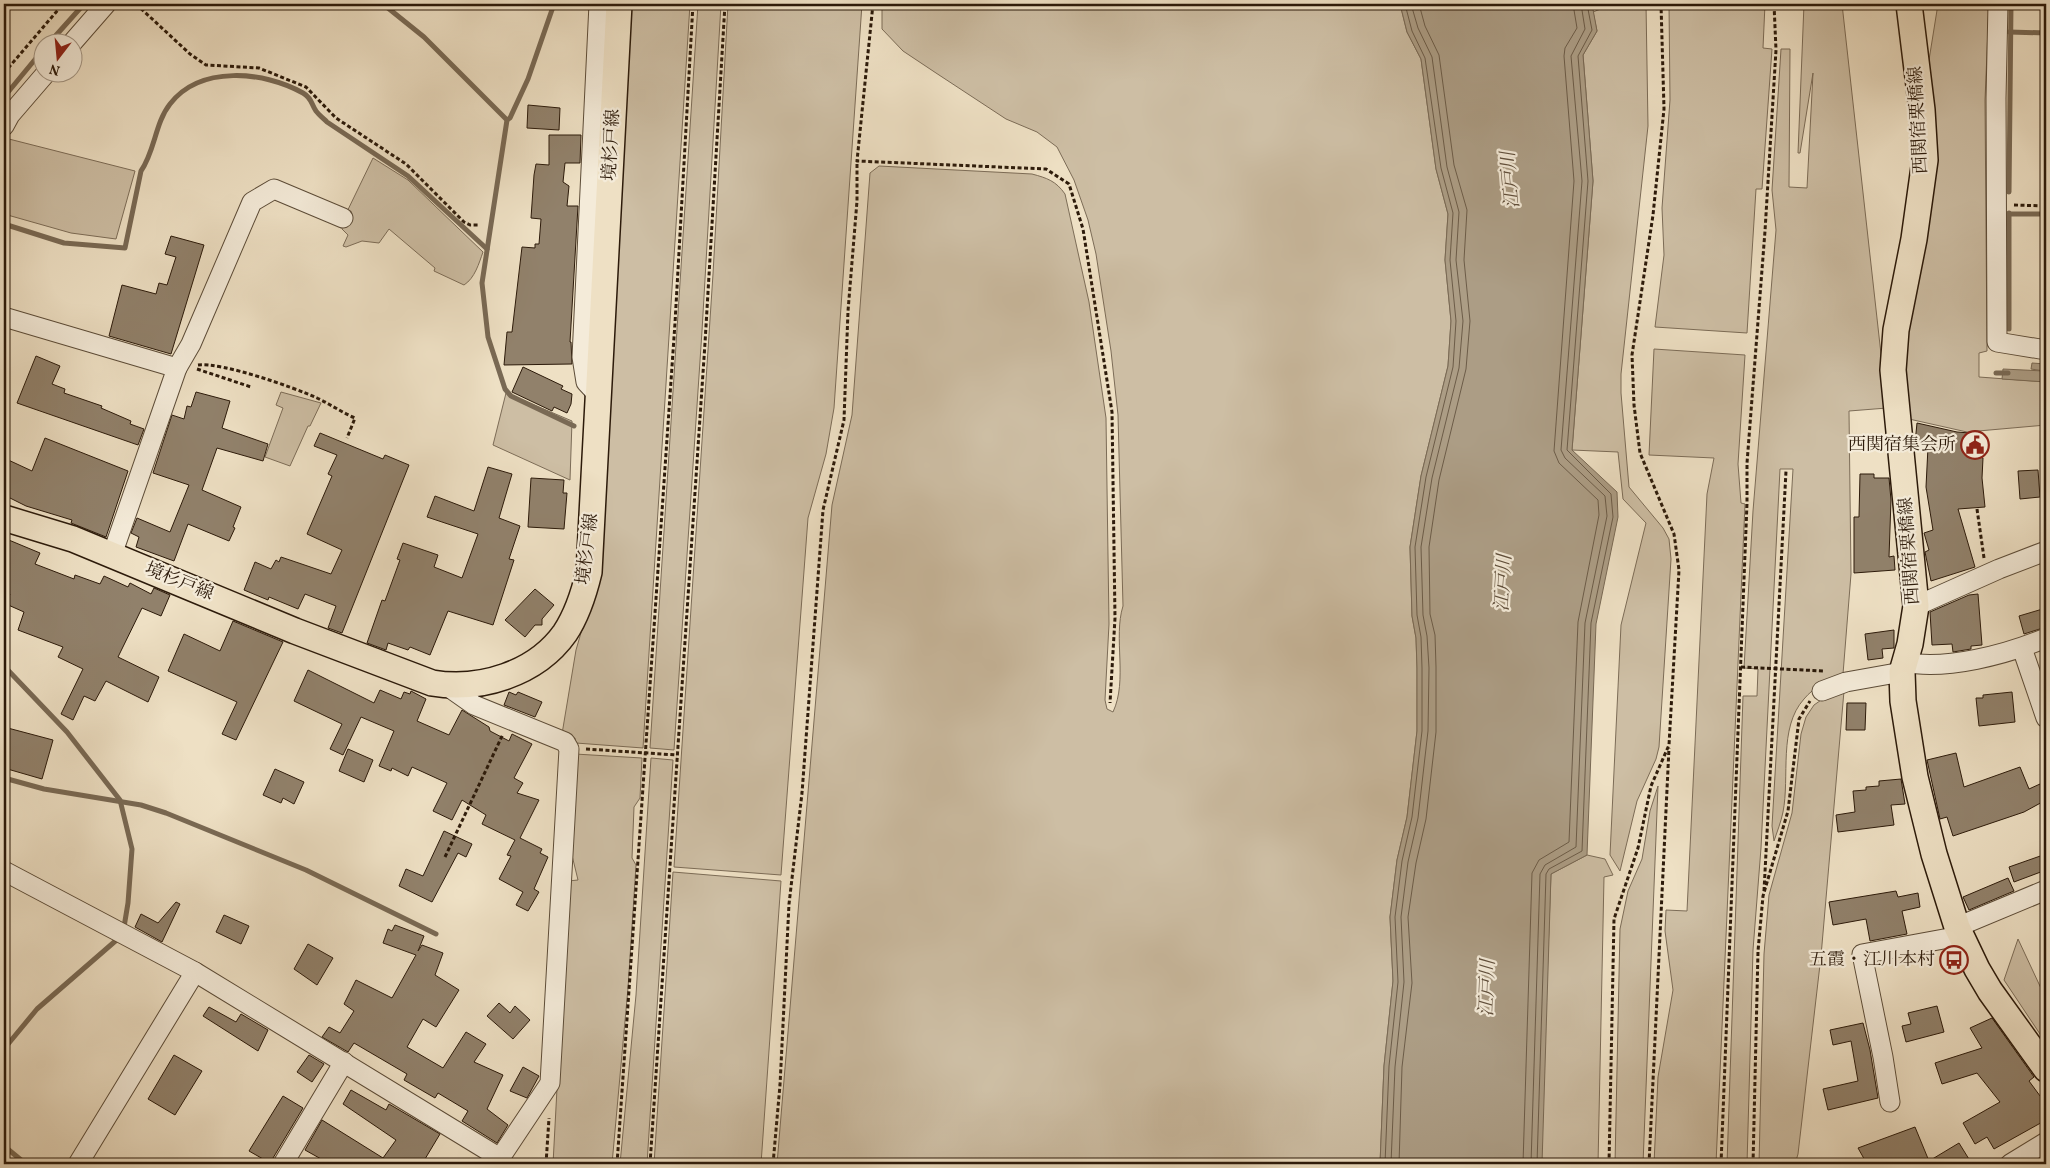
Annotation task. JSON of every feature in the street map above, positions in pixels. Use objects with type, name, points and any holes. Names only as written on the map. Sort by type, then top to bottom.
[{"type":"main road","name":"境杉戸線","points":[[4,518],[38,527],[112,555],[409,676],[447,686],[485,682],[518,672],[544,655],[565,633],[574,617],[589,572],[600,396],[619,4]]},
{"type":"main road","name":"西関宿栗橋線","points":[[1909,4],[1922,110],[1925,160],[1917,221],[1896,330],[1893,370],[1916,606],[1910,644],[1903,667],[1903,702],[1915,777],[1934,854],[1958,931],[1990,992],[2046,1069]]},
{"type":"street","points":[[82,32],[106,4]]},
{"type":"street","points":[[599,4],[582,357],[586,382],[600,396]]},
{"type":"street","points":[[1998,4],[1997,342],[2046,350]]},
{"type":"street","points":[[4,126],[10,115],[38,82]]},
{"type":"street","points":[[112,555],[191,344],[252,202],[274,189],[344,218]]},
{"type":"street","points":[[4,317],[182,367]]},
{"type":"street","points":[[1916,606],[1986,574],[2046,551]]},
{"type":"street","points":[[1827,689],[1903,667],[1971,660],[2022,648],[2046,638]]},
{"type":"street","points":[[2022,648],[2046,718]]},
{"type":"street","points":[[4,871],[195,972],[344,1062],[498,1161],[550,1083],[569,749],[565,742],[474,705],[447,686]]},
{"type":"street","points":[[1890,1102],[1862,954],[1958,931],[2046,890]]},
{"type":"street","points":[[78,1164],[195,972]]},
{"type":"street","points":[[282,1164],[344,1062]]},
{"type":"street","points":[[2010,1164],[2046,1142]]},
{"type":"path","points":[[4,73],[63,4]]},
{"type":"path","points":[[136,4],[190,54],[206,65],[259,68],[306,87],[336,118],[406,164],[464,222],[470,225],[479,225]]},
{"type":"path","points":[[617,1164],[646,753],[693,4]]},
{"type":"path","points":[[650,1164],[725,4]]},
{"type":"path","points":[[773,1164],[780,1085],[788,904],[802,793],[823,510],[844,420],[848,311],[857,201],[857,161],[873,4]]},
{"type":"path","points":[[1650,1164],[1679,570],[1674,534],[1640,452],[1634,406],[1632,355],[1653,215],[1664,109],[1661,4]]},
{"type":"path","points":[[1722,1164],[1747,463],[1765,231],[1776,50],[1774,4]]},
{"type":"path","points":[[857,161],[1046,169],[1069,184],[1083,229],[1112,412],[1116,618],[1110,704]]},
{"type":"path","points":[[1997,205],[2046,206]]},
{"type":"path","points":[[182,367],[207,364],[288,386],[318,398],[335,410],[355,418],[347,438]]},
{"type":"path","points":[[182,367],[251,387]]},
{"type":"path","points":[[1753,1164],[1758,951],[1763,896],[1786,471]]},
{"type":"path","points":[[1977,509],[1986,574]]},
{"type":"path","points":[[1741,667],[1824,671],[1827,689],[1806,705],[1799,719],[1788,811],[1763,896]]},
{"type":"path","points":[[445,857],[510,720]]},
{"type":"path","points":[[1610,1164],[1614,919],[1638,848],[1651,786],[1669,745]]},
{"type":"path","points":[[585,749],[677,755]]},
{"type":"path","points":[[546,1164],[550,1083]]},
{"type":"shaded area","points":[[629,4],[690,4],[643,748],[576,743],[575,738],[562,734],[576,650],[585,619]]},
{"type":"shaded area","points":[[698,4],[721,4],[702,331],[674,750],[650,748]]},
{"type":"shaded area","points":[[728,4],[862,4],[834,408],[826,454],[808,518],[781,875],[674,867],[713,274]]},
{"type":"shaded area","points":[[882,4],[1400,4],[1407,32],[1421,59],[1436,169],[1448,214],[1445,260],[1451,321],[1448,366],[1421,476],[1410,547],[1412,616],[1416,638],[1417,731],[1407,817],[1397,860],[1390,917],[1393,981],[1384,1066],[1380,1164],[777,1164],[832,505],[852,415],[870,173],[879,166],[1032,174],[1051,181],[1065,194],[1089,302],[1106,418],[1109,624],[1105,700],[1107,709],[1113,712],[1119,686],[1119,632],[1123,606],[1118,415],[1111,351],[1096,254],[1088,220],[1074,180],[1057,147],[1037,132],[1006,119],[903,51],[882,29]]},
{"type":"shaded area","points":[[1613,4],[1646,4],[1648,126],[1621,374],[1629,487],[1663,528],[1669,539],[1671,559],[1659,747],[1656,759],[1637,801],[1620,871],[1610,855],[1621,625],[1646,523],[1623,499],[1618,452],[1572,450],[1593,181],[1583,55],[1597,31],[1593,12]]},
{"type":"shaded area","points":[[1669,4],[1765,4],[1763,48],[1772,49],[1762,189],[1756,189],[1747,333],[1655,327],[1664,255],[1662,208],[1670,100]]},
{"type":"shaded area","points":[[1804,4],[1842,4],[1887,408],[1849,411],[1851,574],[1843,674],[1817,687],[1804,699],[1796,711],[1791,724],[1786,753],[1783,812],[1774,841],[1772,826],[1793,469],[1780,469],[1761,848],[1753,950],[1747,1164],[1727,1164],[1743,696],[1757,696],[1758,669],[1744,668],[1753,511],[1776,230],[1772,190],[1781,49],[1790,49],[1789,187],[1807,188],[1813,73],[1800,153],[1798,153]]},
{"type":"shaded area","points":[[1938,4],[1989,4],[1985,100],[1987,351],[1979,353],[1979,377],[2046,382],[2046,425],[1967,432],[1909,419],[1904,351],[1936,163],[1929,60]]},
{"type":"shaded area","points":[[5,138],[135,171],[116,239],[71,233],[4,214]]},
{"type":"shaded area","points":[[373,158],[408,180],[483,252],[474,274],[464,285],[434,271],[435,268],[389,229],[379,243],[362,241],[346,247],[343,246],[348,235],[342,229],[342,222]]},
{"type":"shaded area","points":[[1654,349],[1745,355],[1738,464],[1741,503],[1745,504],[1716,1164],[1654,1164],[1658,1077],[1673,990],[1665,931],[1666,910],[1687,911],[1707,494],[1714,458],[1649,455]]},
{"type":"shaded area","points":[[281,392],[321,403],[310,426],[308,426],[290,466],[265,457],[283,408],[276,405]]},
{"type":"shaded area","points":[[506,393],[572,421],[570,480],[493,445]]},
{"type":"shaded area","points":[[1844,691],[1821,956],[1798,1154],[1795,1164],[1759,1164],[1764,954],[1769,895],[1792,813],[1801,734],[1806,717],[1814,705],[1827,696]]},
{"type":"shaded area","points":[[575,754],[642,758],[640,798],[634,807],[632,858],[636,865],[628,988],[612,1164],[553,1164],[568,881],[578,880],[569,843]]},
{"type":"shaded area","points":[[651,758],[673,760],[647,1164],[620,1164],[636,995]]},
{"type":"shaded area","points":[[1658,786],[1643,1164],[1615,1164],[1620,929],[1628,891],[1642,859],[1650,811]]},
{"type":"shaded area","points":[[1587,855],[1605,859],[1613,875],[1604,877],[1598,1164],[1540,1164],[1551,874]]},
{"type":"shaded area","points":[[673,872],[781,881],[761,1164],[654,1164]]},
{"type":"shaded area","points":[[2018,939],[2046,999],[2046,1043],[2004,980]]},
{"type":"water","name":"江戸川","points":[[1400,4],[1592,4],[1597,31],[1583,55],[1593,181],[1572,450],[1617,492],[1618,517],[1596,624],[1587,855],[1551,874],[1542,1164],[1380,1164],[1384,1066],[1393,981],[1390,917],[1397,860],[1407,817],[1417,731],[1416,638],[1412,616],[1410,547],[1421,476],[1448,366],[1451,321],[1445,260],[1448,214],[1436,169],[1421,59],[1407,32]]},
{"type":"water","points":[[2032,363],[2046,364],[2046,382],[2002,379],[2003,369],[2044,371],[2031,369]]},
{"type":"building","points":[[528,105],[560,108],[559,130],[527,128]]},
{"type":"building","points":[[549,135],[581,135],[580,163],[565,163],[563,182],[569,186],[567,206],[578,206],[570,342],[572,364],[504,365],[507,332],[512,332],[522,247],[535,248],[535,244],[539,244],[541,219],[531,218],[534,175],[536,164],[549,165]]},
{"type":"building","points":[[171,236],[204,245],[171,354],[109,336],[122,285],[156,294],[159,283],[167,285],[176,257],[165,254]]},
{"type":"building","points":[[36,356],[60,366],[52,384],[65,389],[64,393],[102,406],[101,408],[131,421],[130,424],[144,429],[138,445],[17,403]]},
{"type":"building","points":[[523,367],[563,386],[561,389],[572,394],[571,404],[567,413],[554,407],[552,411],[512,392]]},
{"type":"building","points":[[196,392],[230,401],[222,428],[268,444],[263,461],[217,448],[202,490],[241,507],[233,527],[235,528],[229,541],[188,524],[174,561],[136,547],[139,537],[131,533],[137,518],[170,532],[189,485],[153,473],[172,415],[184,419],[187,406],[191,407]]},
{"type":"building","points":[[1917,423],[1957,432],[1982,434],[1981,457],[1983,458],[1982,478],[1985,507],[1958,509],[1975,567],[1931,581],[1925,552],[1929,550],[1924,533],[1933,530],[1926,487],[1928,447],[1915,443]]},
{"type":"building","points":[[320,433],[383,459],[385,455],[409,465],[342,633],[328,628],[336,606],[305,594],[298,609],[269,597],[268,600],[244,590],[255,562],[271,569],[276,560],[279,562],[281,557],[331,574],[342,550],[307,534],[332,476],[328,474],[337,455],[314,446]]},
{"type":"building","points":[[45,438],[128,471],[106,537],[71,523],[72,520],[26,506],[4,495],[4,458],[32,471]]},
{"type":"building","points":[[488,467],[512,474],[499,518],[520,526],[509,559],[514,560],[493,625],[448,611],[430,655],[410,647],[408,650],[388,643],[386,650],[367,643],[382,600],[385,601],[400,560],[397,559],[403,543],[438,555],[434,567],[462,578],[478,534],[427,517],[435,496],[474,511]]},
{"type":"building","points":[[2038,470],[2040,497],[2020,499],[2018,471]]},
{"type":"building","points":[[1860,474],[1874,474],[1874,478],[1889,478],[1891,500],[1889,557],[1894,556],[1895,570],[1854,573],[1854,517],[1859,517]]},
{"type":"building","points":[[531,478],[564,480],[563,493],[567,493],[564,529],[528,527]]},
{"type":"building","points":[[4,538],[40,553],[35,564],[74,579],[75,575],[100,584],[104,576],[128,587],[130,583],[151,594],[154,588],[170,595],[161,616],[142,608],[118,657],[159,677],[148,702],[106,681],[95,701],[84,696],[73,720],[61,714],[83,669],[58,657],[63,647],[18,630],[24,612],[6,604],[10,594],[4,592]]},
{"type":"building","points":[[535,589],[554,605],[542,619],[542,625],[535,625],[525,637],[505,620]]},
{"type":"building","points":[[1978,594],[1982,645],[1971,646],[1971,649],[1953,652],[1952,644],[1932,645],[1930,612],[1969,595]]},
{"type":"building","points":[[2046,608],[2046,627],[2024,634],[2019,616]]},
{"type":"building","points":[[233,621],[283,642],[236,740],[222,734],[237,702],[168,671],[184,634],[220,651]]},
{"type":"building","points":[[1894,630],[1894,648],[1882,649],[1883,658],[1868,660],[1865,634]]},
{"type":"building","points":[[308,670],[374,703],[380,690],[401,699],[404,692],[410,694],[411,691],[426,699],[417,721],[449,735],[462,710],[489,727],[490,731],[509,741],[512,734],[532,744],[514,778],[523,783],[517,793],[539,800],[520,838],[542,849],[540,853],[548,857],[534,889],[539,892],[528,911],[516,905],[523,892],[499,879],[511,856],[507,855],[515,840],[482,824],[486,815],[462,800],[452,820],[433,811],[447,783],[412,767],[408,776],[392,768],[391,771],[379,766],[394,731],[361,717],[343,755],[330,749],[342,724],[294,701]]},
{"type":"building","points":[[509,692],[516,695],[518,692],[542,702],[535,717],[504,705]]},
{"type":"building","points":[[2012,692],[2015,722],[1979,726],[1976,698],[1983,698],[1983,695]]},
{"type":"building","points":[[1847,703],[1866,703],[1865,730],[1846,730]]},
{"type":"building","points":[[4,727],[53,740],[42,779],[4,768]]},
{"type":"building","points":[[348,749],[373,760],[364,782],[339,771]]},
{"type":"building","points":[[1956,753],[1964,787],[2020,767],[2029,789],[2040,784],[2046,800],[2024,812],[1953,836],[1947,817],[1940,819],[1927,760]]},
{"type":"building","points":[[275,769],[304,782],[294,804],[283,798],[281,803],[263,795]]},
{"type":"building","points":[[1901,779],[1905,804],[1891,805],[1894,825],[1838,832],[1836,815],[1855,812],[1853,791],[1879,786],[1879,781]]},
{"type":"building","points":[[444,831],[472,844],[466,857],[458,853],[432,902],[399,886],[406,869],[423,876]]},
{"type":"building","points":[[2046,854],[2046,870],[2014,882],[2009,867]]},
{"type":"building","points":[[2008,878],[2014,891],[1969,910],[1963,897]]},
{"type":"building","points":[[1896,891],[1898,897],[1918,893],[1920,907],[1902,911],[1907,934],[1870,941],[1866,919],[1833,925],[1829,902]]},
{"type":"building","points":[[176,902],[180,904],[162,942],[135,927],[141,914],[158,923]]},
{"type":"building","points":[[224,915],[249,926],[241,944],[216,932]]},
{"type":"building","points":[[395,925],[424,936],[418,951],[422,945],[443,953],[435,975],[459,990],[436,1027],[423,1019],[407,1047],[443,1068],[466,1032],[486,1044],[474,1062],[503,1075],[487,1109],[508,1125],[497,1143],[462,1121],[468,1111],[438,1093],[435,1098],[404,1080],[407,1074],[354,1043],[348,1052],[322,1037],[329,1027],[340,1033],[354,1011],[344,1004],[356,980],[392,998],[416,955],[383,943],[388,929],[392,931]]},
{"type":"building","points":[[308,944],[333,958],[317,985],[294,969]]},
{"type":"building","points":[[499,1003],[510,1013],[515,1006],[530,1020],[513,1039],[487,1016]]},
{"type":"building","points":[[1937,1006],[1944,1032],[1906,1042],[1902,1026],[1911,1024],[1908,1013]]},
{"type":"building","points":[[209,1007],[236,1022],[241,1014],[268,1030],[258,1051],[203,1016]]},
{"type":"building","points":[[1992,1018],[2034,1077],[2029,1081],[2046,1104],[2046,1120],[1994,1149],[1987,1137],[1975,1144],[1963,1123],[2000,1102],[1977,1073],[1942,1084],[1935,1063],[1982,1048],[1970,1028]]},
{"type":"building","points":[[1863,1023],[1870,1050],[1878,1098],[1828,1110],[1823,1089],[1858,1081],[1851,1041],[1833,1045],[1830,1030]]},
{"type":"building","points":[[174,1055],[202,1071],[175,1115],[148,1099]]},
{"type":"building","points":[[309,1055],[324,1064],[312,1082],[297,1072]]},
{"type":"building","points":[[523,1067],[539,1076],[527,1098],[510,1091]]},
{"type":"building","points":[[351,1090],[386,1110],[389,1104],[440,1134],[422,1164],[330,1164],[305,1150],[322,1120],[383,1158],[396,1140],[343,1104]]},
{"type":"building","points":[[283,1096],[303,1108],[270,1163],[249,1151]]},
{"type":"building","points":[[1915,1127],[1929,1161],[1959,1143],[1972,1164],[1867,1164],[1858,1148]]},
{"type":"waterway","points":[[59,32],[84,4]]},
{"type":"waterway","points":[[383,4],[424,37],[507,120],[482,283],[488,337],[505,389],[511,396],[574,426]]},
{"type":"waterway","points":[[507,120],[510,118],[528,79],[554,4]]},
{"type":"waterway","points":[[2009,192],[2011,4]]},
{"type":"waterway","points":[[2009,32],[2046,33]]},
{"type":"waterway","points":[[4,97],[32,63]]},
{"type":"waterway","points":[[4,224],[64,243],[125,248],[141,171],[146,163],[161,120],[170,104],[183,91],[198,83],[215,78],[233,76],[270,80],[306,95],[316,111],[327,122],[408,176],[487,249]]},
{"type":"waterway","points":[[2009,213],[2009,329]]},
{"type":"waterway","points":[[2009,214],[2046,214]]},
{"type":"waterway","points":[[1996,373],[2008,373]]},
{"type":"waterway","points":[[4,666],[67,732],[120,800],[132,849],[128,903],[124,927]]},
{"type":"waterway","points":[[4,778],[44,789],[141,805],[166,813],[306,870],[436,934]]},
{"type":"waterway","points":[[4,1049],[37,1009],[120,937]]},
{"type":"waterway","points":[[4,1146],[26,1164]]},
{"type":"place","name":"西関宿集会所","points":[[1975,445]]},
{"type":"place","name":"五霞・江川本村","points":[[1954,960]]}]
